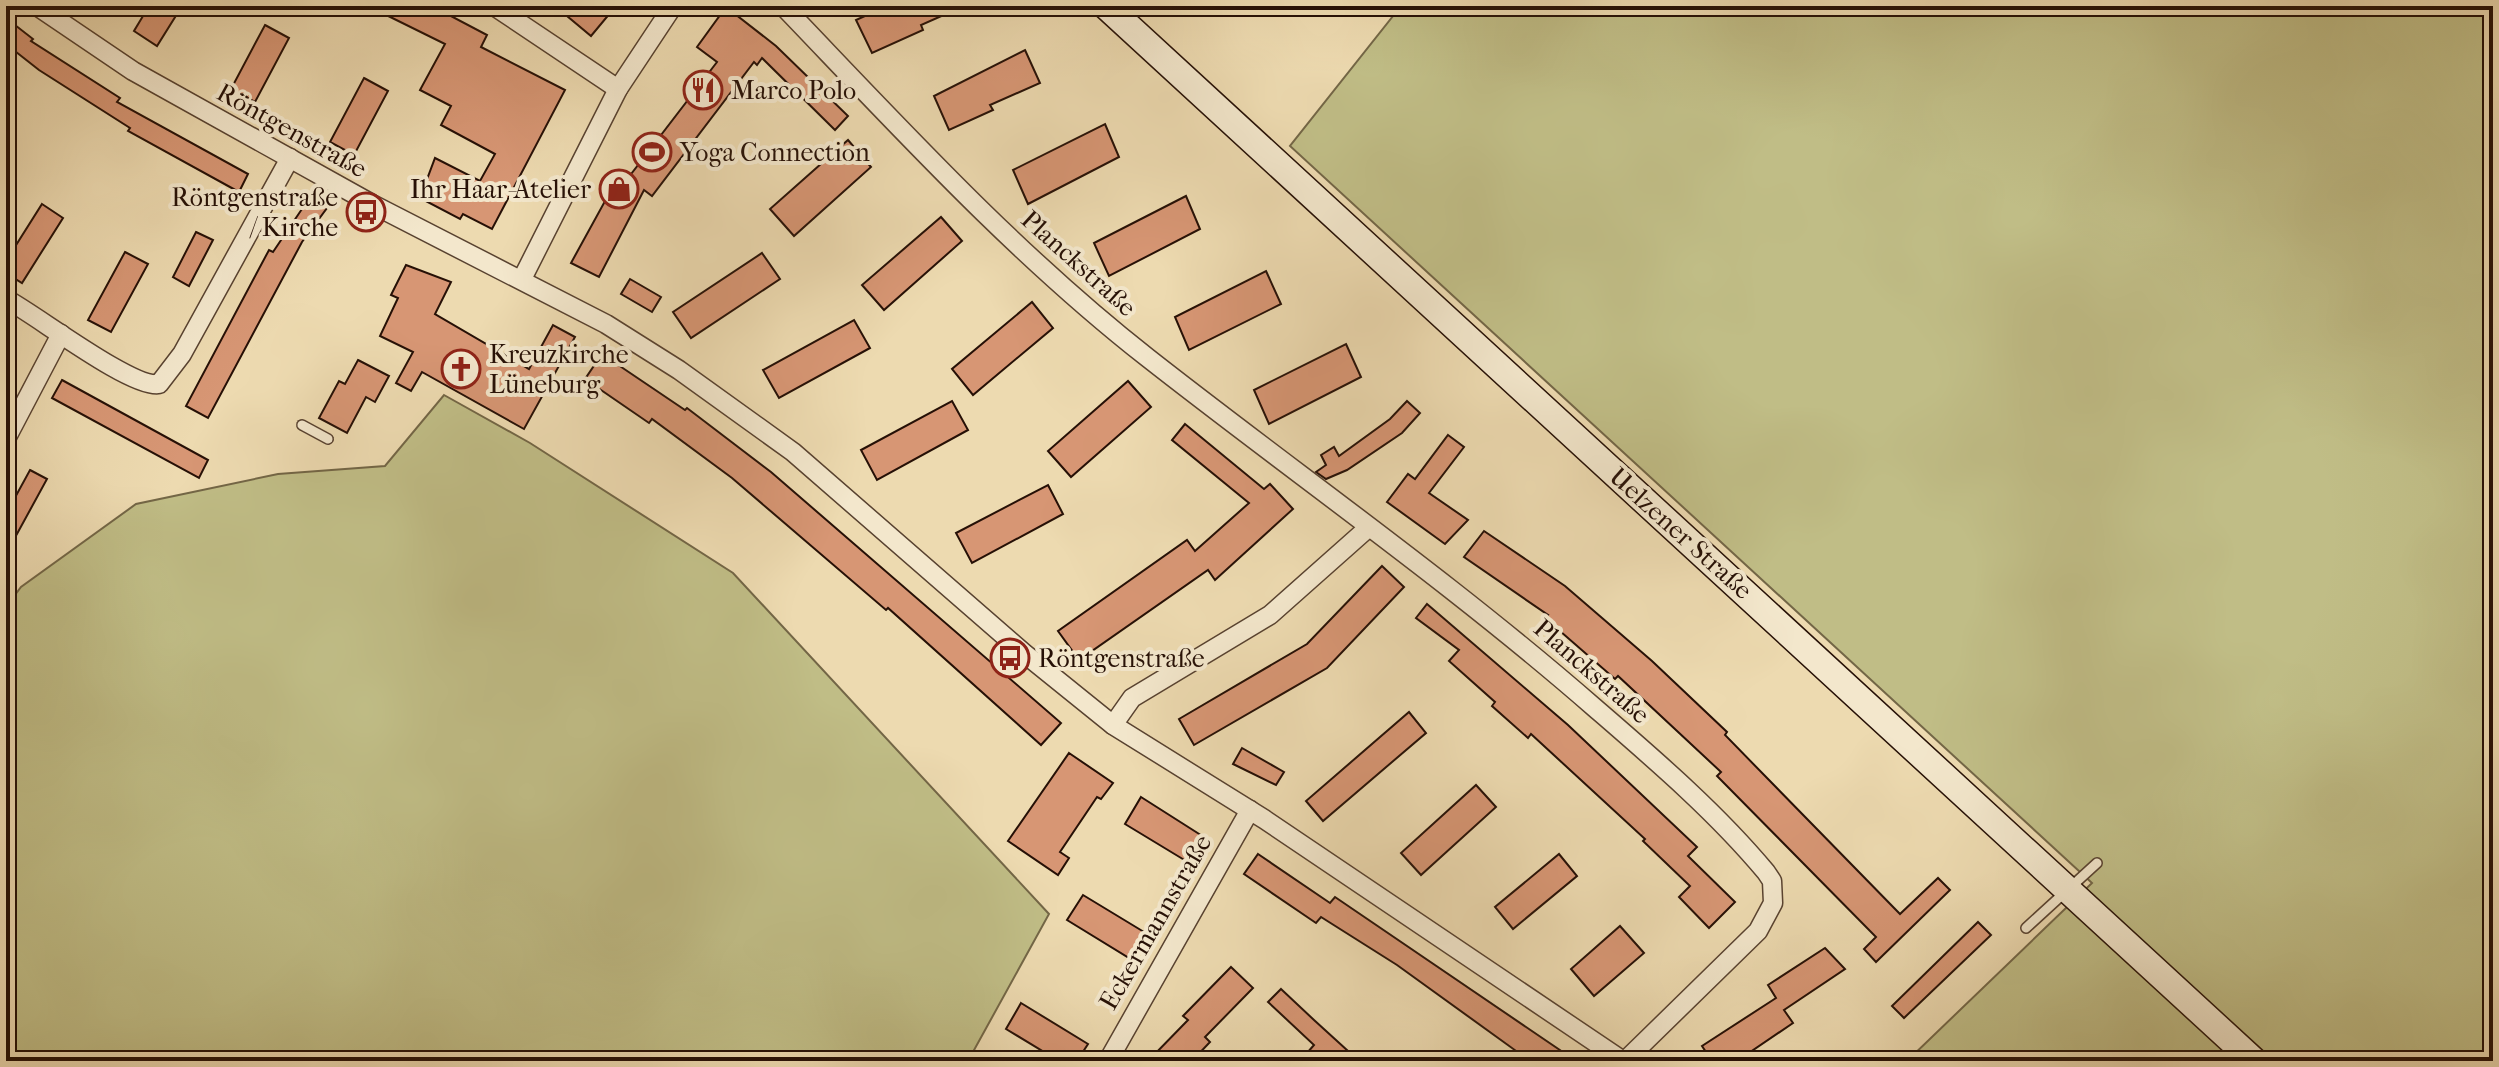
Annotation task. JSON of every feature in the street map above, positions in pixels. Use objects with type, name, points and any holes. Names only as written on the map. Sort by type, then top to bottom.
[{"type":"main road","name":"Uelzener Straße","points":[[1106,6],[2254,1061]]},
{"type":"street","name":"Röntgenstraße","points":[[37,6],[133,71],[372,204],[606,324],[765,429],[1075,697],[1113,725],[1250,810],[1624,1061]]},
{"type":"street","points":[[494,6],[618,89]]},
{"type":"street","points":[[522,279],[618,89],[673,6]]},
{"type":"street","name":"Planckstraße","points":[[783,6],[969,200],[1083,302],[1145,356],[1368,528],[1463,596],[1551,669],[1658,764],[1766,872],[1772,881],[1773,903],[1758,931],[1624,1061]]},
{"type":"street","points":[[6,299],[143,382],[159,384],[186,347],[290,158]]},
{"type":"street","points":[[6,439],[61,334]]},
{"type":"street","points":[[1113,725],[1132,698],[1270,615],[1368,528]]},
{"type":"street","name":"Eckermannstraße","points":[[1108,1061],[1250,810]]},
{"type":"lane","points":[[302,425],[328,439]]},
{"type":"lane","points":[[2026,928],[2097,863]]},
{"type":"shaded area","points":[[1401,6],[2493,6],[2493,1061],[1907,1061],[2092,883],[1290,146]]},
{"type":"shaded area","points":[[444,395],[530,443],[733,573],[1049,914],[968,1061],[6,1061],[6,607],[21,587],[136,504],[278,474],[385,466]]},
{"type":"building","points":[[149,6],[182,6],[157,46],[134,31]]},
{"type":"building","points":[[368,6],[432,6],[487,35],[481,47],[565,90],[492,229],[463,214],[460,219],[420,198],[435,158],[480,181],[495,154],[441,125],[451,106],[420,90],[445,44]]},
{"type":"building","points":[[555,6],[616,6],[591,36]]},
{"type":"building","points":[[887,6],[964,6],[921,25],[923,30],[872,53],[856,20]]},
{"type":"building","points":[[726,7],[776,46],[848,116],[835,130],[762,58],[757,65],[754,62],[652,196],[644,190],[599,277],[571,263],[621,172],[628,178],[717,62],[697,47]]},
{"type":"building","points":[[6,18],[33,39],[31,41],[120,98],[117,102],[248,174],[239,192],[128,131],[130,128],[39,70],[6,44]]},
{"type":"building","points":[[265,25],[289,38],[255,102],[231,89]]},
{"type":"building","points":[[1025,50],[1040,83],[990,105],[993,110],[949,130],[934,96]]},
{"type":"building","points":[[364,78],[388,91],[354,155],[330,142]]},
{"type":"building","points":[[1105,124],[1119,157],[1028,204],[1013,170]]},
{"type":"building","points":[[848,140],[871,167],[794,236],[770,209]]},
{"type":"building","points":[[1186,196],[1200,229],[1109,276],[1094,243]]},
{"type":"building","points":[[310,197],[327,208],[302,242],[208,418],[186,406],[269,250],[273,252]]},
{"type":"building","points":[[42,204],[63,218],[22,283],[6,273],[6,261]]},
{"type":"building","points":[[941,217],[962,241],[884,310],[862,285]]},
{"type":"building","points":[[196,232],[213,240],[189,286],[173,277]]},
{"type":"building","points":[[125,252],[148,264],[111,332],[88,320]]},
{"type":"building","points":[[762,253],[780,279],[691,338],[673,312]]},
{"type":"building","name":"Kreuzkirche Lüneburg","points":[[406,265],[451,282],[435,314],[529,369],[553,325],[575,337],[524,429],[422,372],[411,391],[396,383],[413,352],[380,336],[398,298],[391,295]]},
{"type":"building","points":[[1266,271],[1281,304],[1189,350],[1175,317]]},
{"type":"building","points":[[630,279],[661,297],[652,312],[621,294]]},
{"type":"building","points":[[1032,302],[1053,328],[973,395],[952,369]]},
{"type":"building","points":[[854,320],[870,348],[779,398],[763,370]]},
{"type":"building","points":[[1346,344],[1361,377],[1269,424],[1254,390]]},
{"type":"building","points":[[602,354],[685,410],[687,408],[771,472],[1061,723],[1041,745],[888,608],[886,610],[732,478],[652,419],[649,423],[585,379]]},
{"type":"building","points":[[358,360],[389,376],[375,402],[366,397],[347,433],[319,418],[339,381],[345,384]]},
{"type":"building","points":[[62,380],[208,460],[199,478],[52,398]]},
{"type":"building","points":[[1128,381],[1151,407],[1071,477],[1048,451]]},
{"type":"building","points":[[952,401],[968,430],[877,480],[861,450]]},
{"type":"building","points":[[1407,401],[1420,413],[1402,433],[1347,470],[1326,479],[1316,472],[1326,465],[1321,455],[1334,447],[1339,456],[1390,419]]},
{"type":"building","points":[[1185,424],[1264,489],[1270,484],[1293,509],[1215,580],[1208,570],[1079,660],[1058,631],[1187,540],[1195,551],[1249,503],[1172,440]]},
{"type":"building","points":[[1448,435],[1464,447],[1429,493],[1468,520],[1445,544],[1387,502],[1408,474],[1415,479]]},
{"type":"building","points":[[30,470],[47,479],[6,554],[6,514]]},
{"type":"building","points":[[1048,485],[1063,514],[972,563],[956,533]]},
{"type":"building","points":[[1484,531],[1565,586],[1652,661],[1727,732],[1725,735],[1900,914],[1938,878],[1950,890],[1876,962],[1864,949],[1876,937],[1717,776],[1721,772],[1618,676],[1615,679],[1545,618],[1548,615],[1464,557]]},
{"type":"building","points":[[1382,566],[1404,587],[1327,668],[1194,745],[1179,719],[1307,644]]},
{"type":"building","points":[[1427,604],[1568,725],[1697,847],[1688,856],[1735,902],[1709,928],[1679,897],[1690,886],[1643,841],[1645,839],[1531,734],[1528,738],[1492,706],[1495,702],[1449,661],[1459,650],[1416,618]]},
{"type":"building","points":[[1409,712],[1426,733],[1323,821],[1306,801]]},
{"type":"building","points":[[1242,748],[1284,772],[1276,785],[1233,764]]},
{"type":"building","points":[[1069,753],[1113,783],[1101,799],[1097,797],[1060,852],[1069,858],[1058,875],[1008,841]]},
{"type":"building","points":[[1476,785],[1496,807],[1421,875],[1401,853]]},
{"type":"building","points":[[1141,797],[1207,839],[1191,864],[1125,824]]},
{"type":"building","points":[[1258,854],[1330,903],[1335,897],[1576,1061],[1530,1061],[1397,965],[1321,917],[1316,923],[1244,874]]},
{"type":"building","points":[[1559,854],[1577,876],[1513,929],[1495,907]]},
{"type":"building","points":[[1083,895],[1149,935],[1134,961],[1067,920]]},
{"type":"building","points":[[1978,922],[1991,935],[1904,1018],[1892,1006]]},
{"type":"building","points":[[1620,926],[1644,953],[1594,996],[1571,969]]},
{"type":"building","points":[[1825,948],[1845,969],[1784,1010],[1793,1023],[1737,1061],[1712,1061],[1702,1046],[1776,998],[1768,985]]},
{"type":"building","points":[[1231,967],[1253,988],[1205,1037],[1210,1042],[1192,1061],[1148,1061],[1188,1020],[1183,1016]]},
{"type":"building","points":[[1281,989],[1359,1061],[1300,1061],[1314,1045],[1268,1002]]},
{"type":"building","points":[[1021,1003],[1088,1044],[1077,1061],[1059,1061],[1006,1029]]},
{"type":"place","name":"Marco Polo","points":[[703,90]]},
{"type":"place","name":"Yoga Connection","points":[[652,152]]},
{"type":"place","name":"Ihr Haar-Atelier","points":[[619,189]]},
{"type":"place","name":"Röntgenstraße / Kirche","points":[[366,212]]},
{"type":"place","name":"Kreuzkirche Lüneburg","points":[[461,369]]},
{"type":"place","name":"Röntgenstraße","points":[[1010,658]]}]
